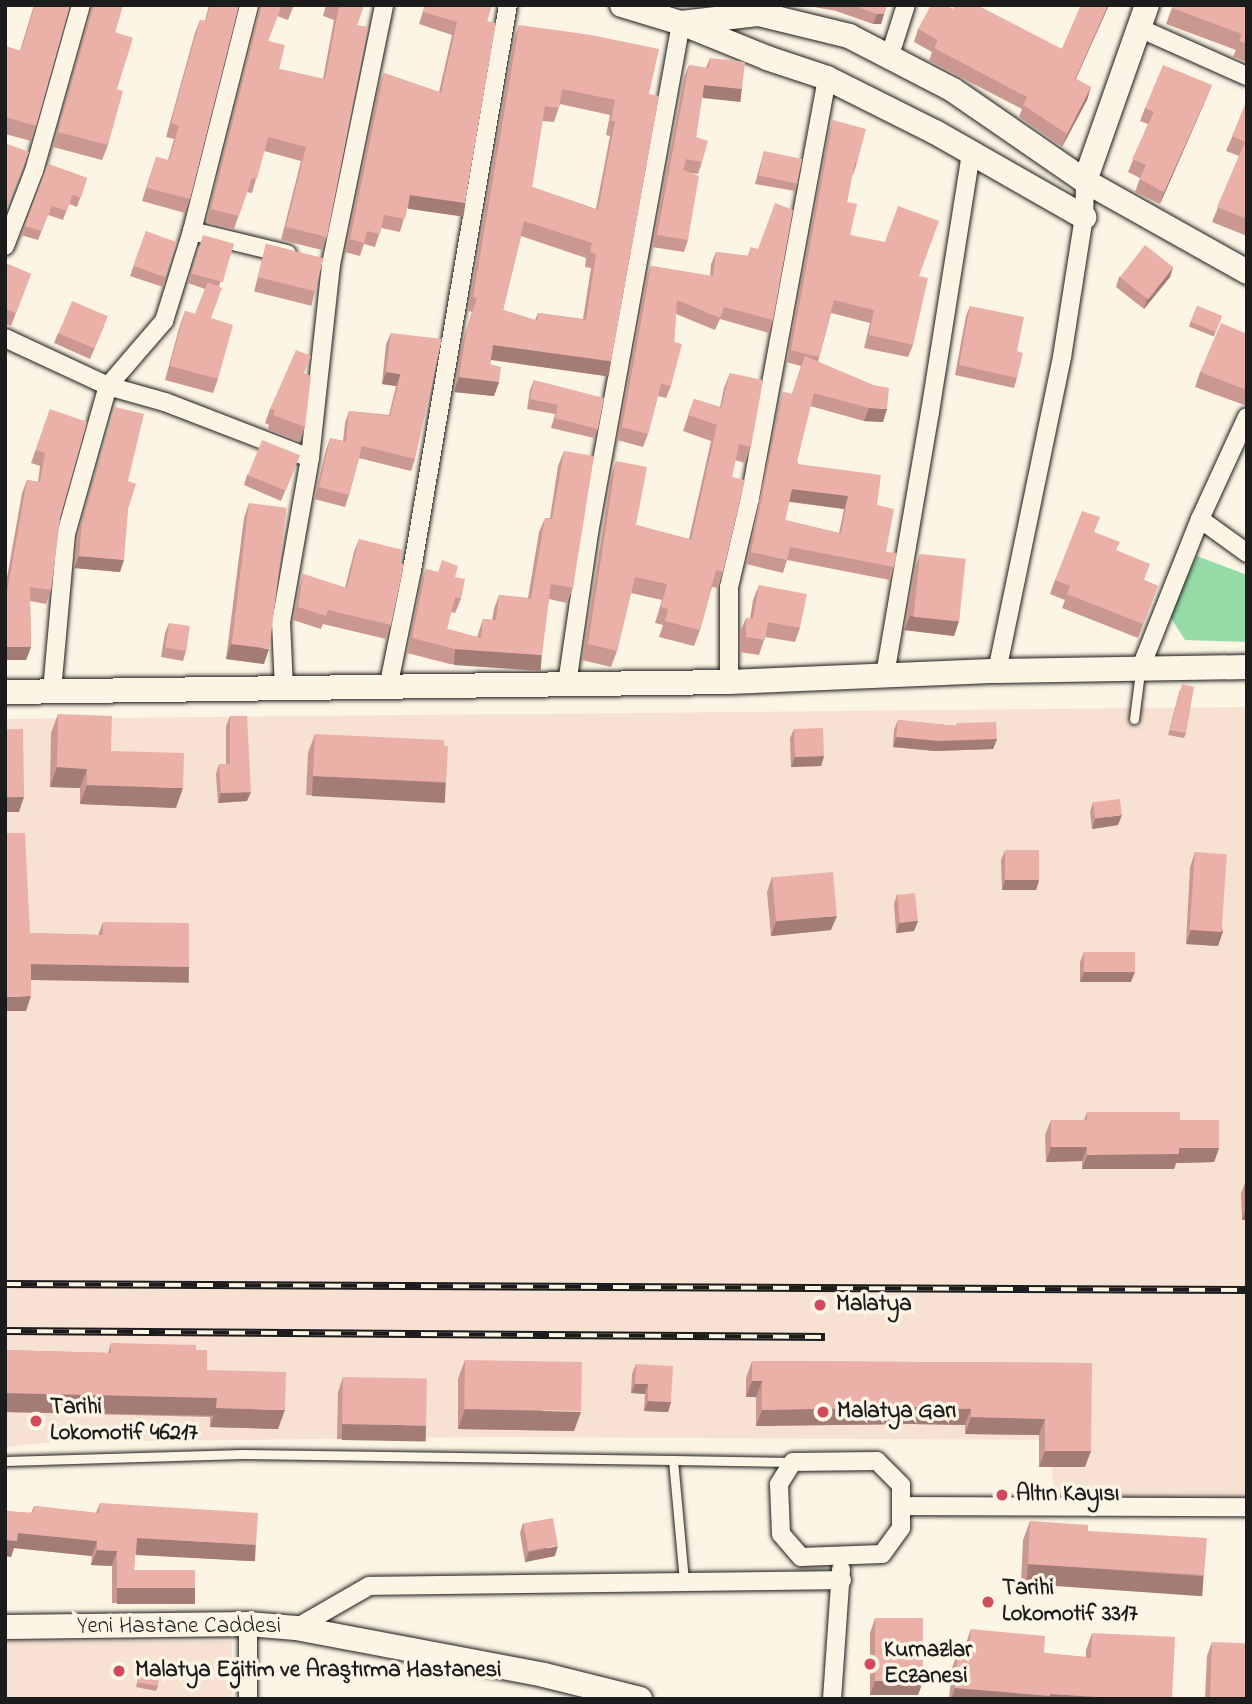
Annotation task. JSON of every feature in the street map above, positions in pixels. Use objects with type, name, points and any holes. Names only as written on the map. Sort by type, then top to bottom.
[{"type":"street","points":[[5,246],[34,172],[81,5]]},
{"type":"street","points":[[52,691],[66,534],[108,386],[164,321],[192,231],[249,5]]},
{"type":"street","points":[[284,688],[281,622],[310,458],[319,261],[384,5]]},
{"type":"street","points":[[388,688],[414,556],[508,5]]},
{"type":"street","points":[[622,5],[681,23],[767,58],[827,78],[971,152],[1084,217]]},
{"type":"street","points":[[890,55],[906,5]]},
{"type":"street","points":[[681,23],[728,11],[759,14],[849,36],[953,90],[1085,181],[1247,272]]},
{"type":"street","points":[[998,671],[1062,357],[1084,217],[1085,181],[1143,16],[1247,76]]},
{"type":"street","points":[[566,684],[589,533],[681,23]]},
{"type":"street","points":[[729,682],[729,587],[750,498],[827,78]]},
{"type":"street","points":[[885,675],[971,152]]},
{"type":"street","points":[[192,231],[319,261]]},
{"type":"street","points":[[5,338],[108,386],[165,402],[310,458]]},
{"type":"street","points":[[1141,667],[1200,519],[1247,417]]},
{"type":"street","points":[[1200,519],[1247,553]]},
{"type":"street","points":[[5,692],[729,682],[998,671],[1247,667]]},
{"type":"street","points":[[877,1461],[901,1485],[901,1506],[901,1528],[882,1554],[802,1557],[781,1534],[779,1484],[793,1462],[877,1461]]},
{"type":"street","points":[[901,1506],[1247,1507]]},
{"type":"street","points":[[832,1699],[842,1580],[841,1555]]},
{"type":"street","points":[[296,1628],[369,1586],[842,1580]]},
{"type":"street","points":[[248,1624],[248,1699]]},
{"type":"street","name":"Yeni Hastane Caddesi","points":[[5,1628],[248,1624],[296,1628],[544,1675],[640,1699]]},
{"type":"lane","points":[[1134,719],[1141,667]]},
{"type":"lane","points":[[5,1461],[243,1454],[793,1462]]},
{"type":"lane","points":[[673,1460],[684,1582]]},
{"type":"shaded area","points":[[1247,707],[1247,1509],[1056,1506],[1048,1440],[494,1437],[54,1442],[5,1447],[5,719]]},
{"type":"shaded area","name":"Malatya Eğitim ve Araştırma Hastanesi","points":[[5,1641],[232,1641],[232,1699],[5,1699]]},
{"type":"green space","points":[[1197,556],[1247,575],[1247,642],[1185,640],[1169,615]]},
{"type":"building","points":[[35,5],[70,5],[36,126],[5,117],[5,46],[21,51]]},
{"type":"building","points":[[94,5],[123,5],[115,32],[133,38],[117,89],[123,91],[108,145],[58,132]]},
{"type":"building","points":[[210,5],[239,5],[190,199],[147,188],[156,157],[169,161],[179,126],[171,123],[200,20],[206,21]]},
{"type":"building","points":[[262,5],[282,5],[268,41],[285,45],[279,69],[325,79],[339,6],[337,5],[364,5],[357,25],[368,27],[327,237],[286,227],[306,147],[268,137],[257,179],[252,178],[239,216],[211,209]]},
{"type":"building","points":[[425,5],[492,5],[487,21],[496,23],[465,203],[410,195],[405,219],[384,215],[380,234],[367,231],[364,243],[350,239],[384,73],[441,93],[457,22],[423,12]]},
{"type":"building","points":[[852,5],[887,5],[884,14],[877,14]]},
{"type":"building","points":[[931,5],[947,5],[953,9],[955,5],[977,5],[1062,49],[1081,5],[1108,5],[1075,79],[1091,87],[1067,134],[1023,105],[1027,97],[934,48],[938,40],[918,29]]},
{"type":"building","points":[[1173,5],[1247,5],[1247,44],[1239,41],[1242,34],[1172,8]]},
{"type":"building","points":[[519,25],[591,35],[659,49],[649,94],[659,96],[611,361],[493,345],[490,364],[501,367],[499,382],[459,377],[467,328],[477,298],[473,297]],"holes":[[[562,89],[615,100],[611,121],[615,121],[598,210],[532,187],[545,106],[559,108]],[[524,221],[592,243],[590,252],[596,254],[586,320],[538,313],[537,321],[503,310]]]},
{"type":"building","points":[[710,58],[745,62],[742,89],[704,85],[696,137],[708,141],[702,162],[686,159],[683,170],[699,176],[688,240],[657,235],[689,65],[709,68]]},
{"type":"building","points":[[1163,65],[1212,85],[1164,192],[1140,179],[1146,165],[1132,159],[1154,112],[1145,108]]},
{"type":"building","points":[[1246,102],[1247,219],[1217,207],[1245,142],[1232,136]]},
{"type":"building","points":[[833,120],[866,129],[857,163],[855,162],[847,202],[857,204],[850,235],[885,242],[898,206],[939,221],[919,276],[928,278],[913,345],[869,335],[874,310],[834,300],[819,357],[791,350]]},
{"type":"building","points":[[5,143],[29,152],[5,213]]},
{"type":"building","points":[[764,151],[802,159],[797,184],[759,175]]},
{"type":"building","points":[[48,164],[87,178],[81,198],[72,195],[67,211],[52,206],[41,231],[25,226]]},
{"type":"building","points":[[775,203],[793,210],[773,320],[724,307],[720,318],[677,300],[674,342],[682,344],[671,386],[661,384],[648,434],[622,427],[651,266],[713,276],[716,252],[749,256],[751,247],[758,249]]},
{"type":"building","points":[[146,231],[177,242],[164,277],[133,266]]},
{"type":"building","points":[[203,235],[234,244],[223,282],[192,273]]},
{"type":"building","points":[[266,244],[323,258],[315,291],[258,277]]},
{"type":"building","points":[[1145,245],[1173,267],[1148,299],[1120,277]]},
{"type":"building","points":[[5,263],[31,274],[16,313],[5,309]]},
{"type":"building","points":[[208,282],[222,288],[211,318],[233,325],[218,379],[170,366],[185,311],[195,314]]},
{"type":"building","points":[[72,301],[108,316],[94,348],[58,333]]},
{"type":"building","points":[[970,306],[1024,317],[1017,351],[1023,353],[1017,378],[959,365]]},
{"type":"building","points":[[1197,306],[1222,316],[1216,332],[1191,322]]},
{"type":"building","points":[[1221,323],[1247,334],[1247,390],[1200,372]]},
{"type":"building","points":[[391,333],[442,339],[415,459],[362,446],[349,495],[319,487],[330,438],[346,442],[349,411],[390,416],[401,374],[386,372]]},
{"type":"building","points":[[296,350],[311,356],[304,373],[311,376],[305,427],[273,415],[275,411],[270,409]]},
{"type":"building","points":[[805,356],[873,385],[889,388],[887,409],[869,408],[814,393],[797,461],[798,464],[881,475],[877,505],[894,509],[886,552],[897,553],[894,567],[790,547],[787,560],[751,552],[783,392],[792,394]],"holes":[[[792,489],[848,496],[841,534],[785,520]]]},
{"type":"building","points":[[730,373],[763,380],[751,447],[739,444],[732,477],[745,480],[723,572],[716,570],[700,630],[665,621],[668,609],[661,607],[667,584],[635,577],[617,651],[588,644],[616,461],[647,467],[636,525],[691,540],[717,425],[688,415],[694,399],[721,408]]},
{"type":"building","points":[[534,380],[604,398],[598,429],[555,418],[558,405],[530,399]]},
{"type":"building","points":[[115,407],[144,414],[128,481],[136,484],[128,509],[124,560],[79,556],[82,524]]},
{"type":"building","points":[[50,409],[87,422],[60,518],[51,590],[30,587],[31,647],[5,647],[5,603],[27,480],[40,482],[45,453],[36,450]]},
{"type":"building","points":[[262,440],[300,455],[286,491],[248,475]]},
{"type":"building","points":[[564,451],[594,456],[573,588],[551,584],[542,655],[455,649],[412,638],[426,569],[438,572],[442,560],[458,566],[455,577],[465,579],[461,599],[455,597],[447,629],[481,638],[483,619],[496,620],[499,595],[531,599],[545,518],[552,519]]},
{"type":"building","points":[[249,503],[287,508],[269,649],[232,644]]},
{"type":"building","points":[[1082,511],[1100,517],[1094,532],[1120,542],[1116,550],[1150,564],[1144,580],[1158,586],[1143,624],[1067,594],[1070,586],[1055,580]]},
{"type":"building","points":[[359,539],[403,550],[400,563],[404,564],[391,625],[328,610],[326,616],[298,607],[303,574],[347,588]]},
{"type":"building","points":[[920,554],[966,559],[959,621],[913,617]]},
{"type":"building","points":[[759,585],[807,594],[800,628],[768,622],[765,640],[746,637],[746,618],[753,619]]},
{"type":"building","points":[[169,623],[190,626],[186,651],[166,648]]},
{"type":"building","points":[[1182,684],[1194,687],[1186,733],[1170,730]]},
{"type":"building","points":[[58,714],[112,716],[111,751],[184,753],[183,788],[87,785],[87,769],[57,767]]},
{"type":"building","points":[[230,716],[247,716],[251,792],[221,793],[219,764],[230,764]]},
{"type":"building","points":[[898,720],[957,726],[957,723],[996,722],[997,739],[939,741],[896,737]]},
{"type":"building","points":[[823,728],[824,756],[795,757],[794,729]]},
{"type":"building","points":[[5,729],[23,729],[24,797],[6,797]]},
{"type":"building","points":[[315,734],[444,740],[444,746],[448,746],[446,782],[313,776]]},
{"type":"building","points":[[1120,799],[1122,815],[1095,818],[1093,802]]},
{"type":"building","points":[[5,833],[25,833],[30,933],[103,935],[103,922],[189,923],[189,967],[31,964],[31,996],[5,997]]},
{"type":"building","points":[[1005,850],[1039,850],[1039,880],[1005,880]]},
{"type":"building","points":[[1195,852],[1227,854],[1221,932],[1190,930]]},
{"type":"building","points":[[833,872],[837,916],[776,921],[772,877]]},
{"type":"building","points":[[915,893],[918,921],[900,923],[897,895]]},
{"type":"building","points":[[1084,952],[1135,952],[1135,972],[1084,972]]},
{"type":"building","points":[[1087,1112],[1180,1112],[1180,1120],[1219,1120],[1219,1148],[1179,1148],[1179,1154],[1087,1155],[1087,1147],[1051,1147],[1051,1120],[1087,1120]]},
{"type":"building","points":[[111,1343],[196,1345],[196,1350],[207,1350],[207,1370],[286,1372],[285,1410],[216,1408],[217,1398],[5,1393],[5,1350],[111,1353]]},
{"type":"building","points":[[465,1360],[582,1362],[581,1411],[464,1409]]},
{"type":"building","points":[[752,1361],[1092,1363],[1091,1451],[1045,1451],[1045,1419],[971,1417],[971,1409],[918,1407],[762,1410],[762,1381],[752,1381]]},
{"type":"building","points":[[636,1364],[673,1366],[671,1402],[648,1401],[648,1384],[635,1384]]},
{"type":"building","points":[[343,1377],[427,1378],[426,1425],[342,1424]]},
{"type":"building","points":[[100,1503],[258,1513],[256,1545],[137,1538],[134,1570],[195,1570],[195,1588],[117,1588],[117,1551],[97,1550],[97,1541],[18,1533],[17,1541],[5,1540],[5,1511],[33,1513],[34,1506],[99,1513]]},
{"type":"building","points":[[553,1518],[558,1546],[528,1551],[523,1523]]},
{"type":"building","points":[[1030,1521],[1088,1525],[1088,1531],[1207,1538],[1204,1575],[1028,1564]]},
{"type":"building","points":[[875,1618],[923,1618],[923,1681],[875,1681]]},
{"type":"building","points":[[971,1629],[1045,1636],[1044,1653],[1091,1658],[1092,1633],[1175,1637],[1172,1699],[1050,1696],[955,1688],[958,1651],[969,1652]]},
{"type":"building","points":[[1212,1642],[1247,1643],[1245,1699],[1210,1699]]},
{"type":"building","points":[[141,1665],[161,1668],[158,1686],[138,1683]]},
{"type":"railway","points":[[5,1284],[1247,1290]]},
{"type":"railway","points":[[5,1331],[825,1337]]},
{"type":"place","name":"Malatya","points":[[820,1305]]},
{"type":"place","name":"Malatya Garı","points":[[823,1412]]},
{"type":"place","name":"Tarihi Lokomotif 46217","points":[[36,1421]]},
{"type":"place","name":"Altın Kayısı","points":[[1002,1495]]},
{"type":"place","name":"Tarihi Lokomotif 3317","points":[[988,1602]]},
{"type":"place","name":"Kurnazlar Eczanesi","points":[[870,1664]]},
{"type":"place","name":"Malatya Eğitim ve Araştırma Hastanesi","points":[[119,1671]]}]
